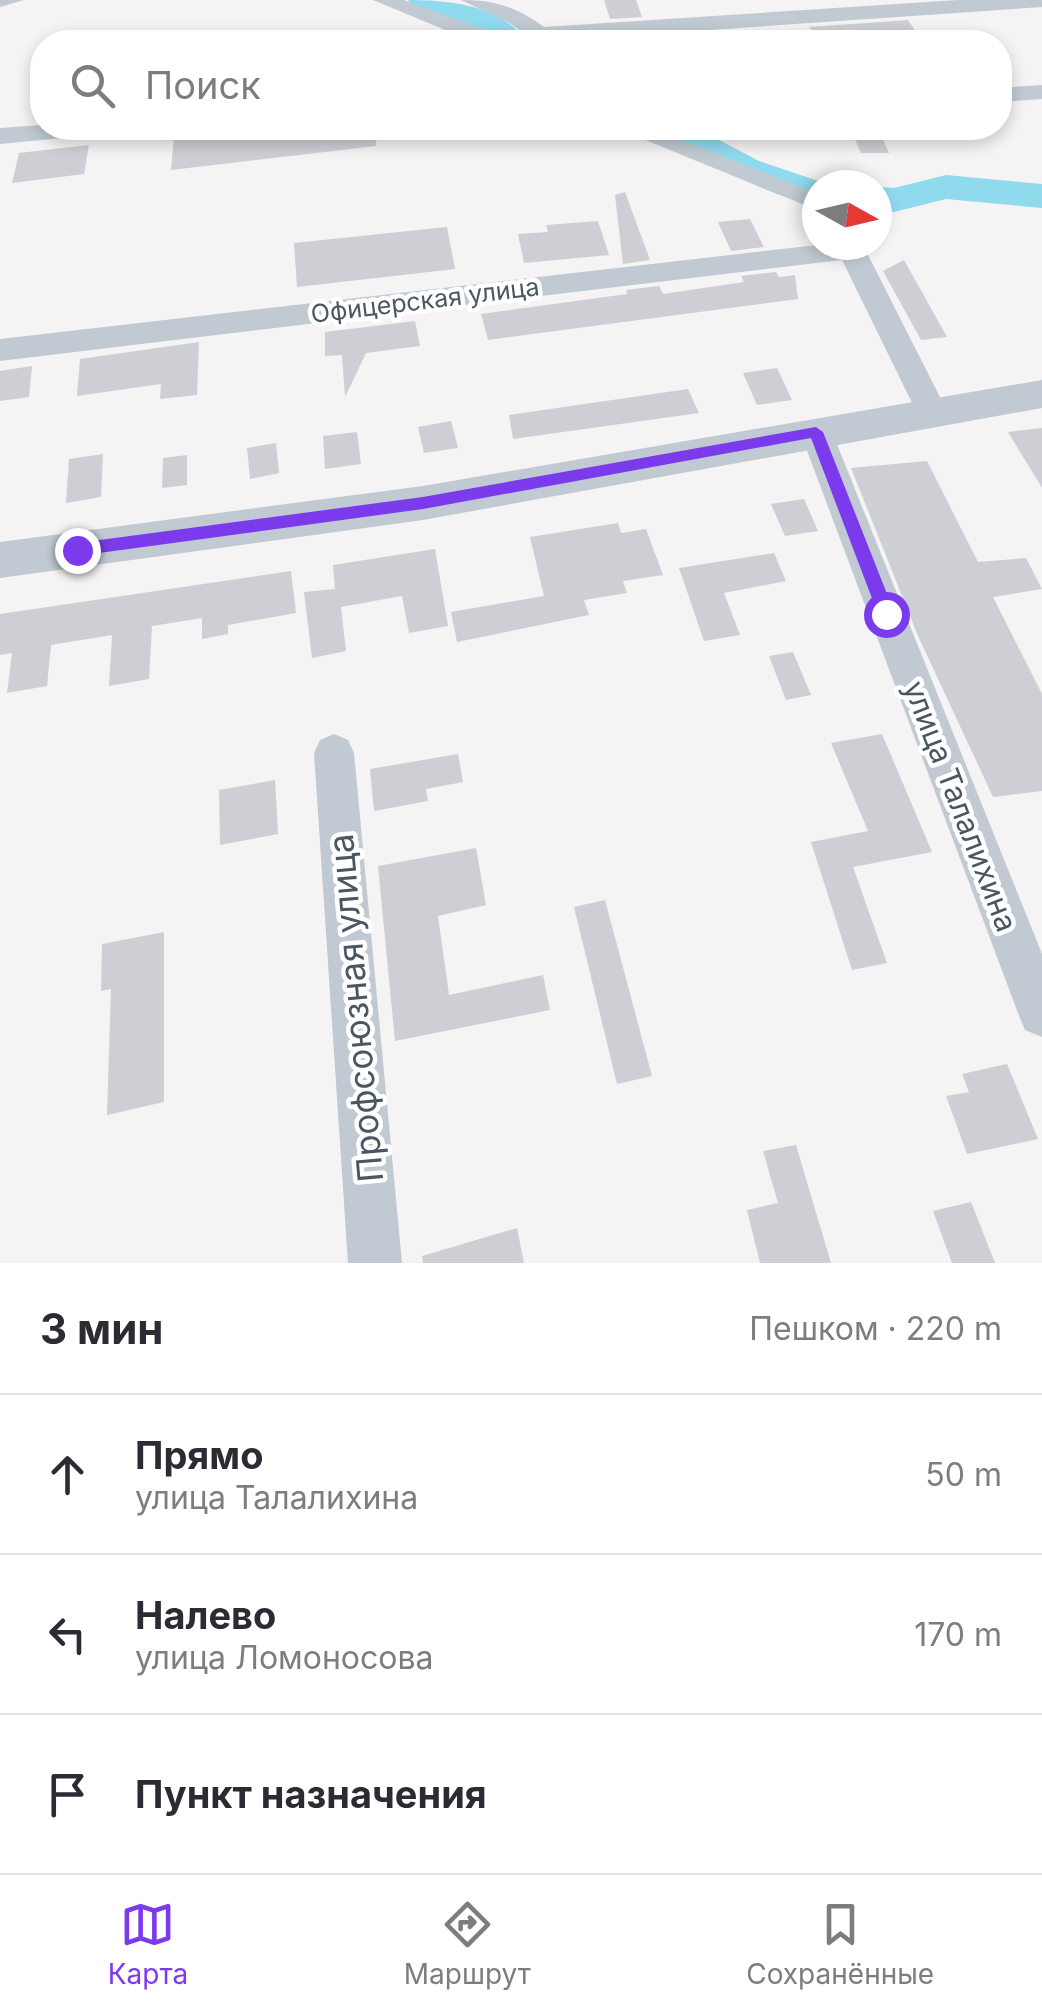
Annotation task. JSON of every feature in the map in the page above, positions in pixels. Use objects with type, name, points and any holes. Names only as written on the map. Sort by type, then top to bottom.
[{"type":"street","points":[[0,1],[13,0]]},
{"type":"street","points":[[384,0],[464,30]]},
{"type":"street","points":[[472,0],[516,17],[535,30]]},
{"type":"street","points":[[653,30],[1042,1]]},
{"type":"street","points":[[1012,95],[1042,92]]},
{"type":"street","points":[[0,136],[30,133]]},
{"type":"street","points":[[659,140],[802,196]]},
{"type":"street","name":"Офицерская улица","points":[[0,350],[802,253]]},
{"type":"street","points":[[855,260],[930,411]]},
{"type":"street","points":[[0,560],[423,503],[1042,394]]},
{"type":"street","name":"улица Талалихина","points":[[816,432],[1042,1014]]},
{"type":"street","name":"Профсоюзная улица","points":[[334,753],[375,1263]]},
{"type":"building","points":[[604,0],[636,0],[642,17],[610,19]]},
{"type":"building","points":[[908,20],[915,30],[812,30],[809,27]]},
{"type":"building","points":[[174,140],[376,140],[376,146],[171,170]]},
{"type":"building","points":[[855,140],[883,140],[889,153],[861,153]]},
{"type":"building","points":[[89,145],[84,174],[12,183],[19,153]]},
{"type":"building","points":[[625,192],[650,260],[623,264],[615,195]]},
{"type":"building","points":[[750,219],[764,247],[731,251],[718,222]]},
{"type":"building","points":[[598,221],[609,255],[524,263],[518,234],[548,232],[546,225]]},
{"type":"building","points":[[447,227],[455,269],[297,287],[294,243]]},
{"type":"building","points":[[904,260],[947,337],[921,340],[883,271]]},
{"type":"building","points":[[776,272],[779,277],[795,275],[798,299],[488,340],[481,314],[659,286],[663,294],[744,282],[741,276]]},
{"type":"building","points":[[415,321],[420,346],[366,353],[345,397],[342,355],[325,356],[325,332]]},
{"type":"building","points":[[199,342],[197,395],[160,399],[161,384],[77,396],[80,359]]},
{"type":"building","points":[[32,366],[29,397],[0,401],[0,371]]},
{"type":"building","points":[[777,368],[792,400],[757,405],[743,373]]},
{"type":"building","points":[[688,389],[699,413],[513,439],[509,415]]},
{"type":"building","points":[[451,421],[458,448],[424,453],[418,427]]},
{"type":"building","points":[[1042,428],[1042,488],[1008,432]]},
{"type":"building","points":[[357,432],[361,464],[325,469],[323,436]]},
{"type":"building","points":[[276,443],[279,473],[250,479],[247,448]]},
{"type":"building","points":[[103,454],[101,497],[66,503],[69,459]]},
{"type":"building","points":[[187,455],[187,485],[162,488],[163,458]]},
{"type":"building","points":[[927,461],[978,562],[1026,558],[1042,589],[993,597],[1042,694],[1042,791],[993,797],[918,636],[851,468]]},
{"type":"building","points":[[804,499],[818,531],[785,536],[771,504]]},
{"type":"building","points":[[618,523],[621,533],[646,529],[663,575],[623,581],[627,593],[584,600],[589,615],[457,642],[451,612],[544,596],[530,537]]},
{"type":"building","points":[[435,549],[448,626],[409,633],[402,596],[341,607],[346,651],[312,658],[304,592],[335,589],[333,565]]},
{"type":"building","points":[[774,553],[786,581],[724,593],[740,635],[704,641],[679,568]]},
{"type":"building","points":[[291,571],[296,613],[228,625],[228,634],[202,639],[202,618],[152,626],[149,679],[109,686],[112,635],[51,645],[47,686],[7,693],[12,653],[0,655],[0,614]]},
{"type":"building","points":[[793,652],[811,695],[786,700],[769,656]]},
{"type":"building","points":[[882,734],[932,852],[853,867],[887,963],[852,970],[811,842],[868,831],[831,743]]},
{"type":"building","points":[[458,754],[463,782],[426,789],[428,801],[374,811],[370,769]]},
{"type":"building","points":[[275,780],[278,834],[220,845],[219,790]]},
{"type":"building","points":[[476,848],[486,905],[438,916],[449,995],[543,975],[550,1010],[395,1041],[378,866]]},
{"type":"building","points":[[605,900],[652,1076],[617,1084],[574,907]]},
{"type":"building","points":[[164,932],[164,1102],[107,1115],[111,989],[101,991],[102,944]]},
{"type":"building","points":[[1007,1064],[1038,1139],[967,1154],[946,1096],[969,1092],[962,1074]]},
{"type":"building","points":[[796,1145],[831,1263],[760,1263],[747,1210],[778,1203],[763,1151]]},
{"type":"building","points":[[971,1202],[995,1263],[952,1263],[933,1211]]},
{"type":"building","points":[[517,1228],[524,1263],[423,1263],[422,1256]]},
{"type":"waterway","points":[[425,0],[491,30]]},
{"type":"waterway","points":[[693,140],[745,169],[802,189]]},
{"type":"waterway","points":[[892,200],[946,187],[1042,196]]},
{"type":"route","points":[[77,550],[423,503],[816,432],[886,614]]}]
